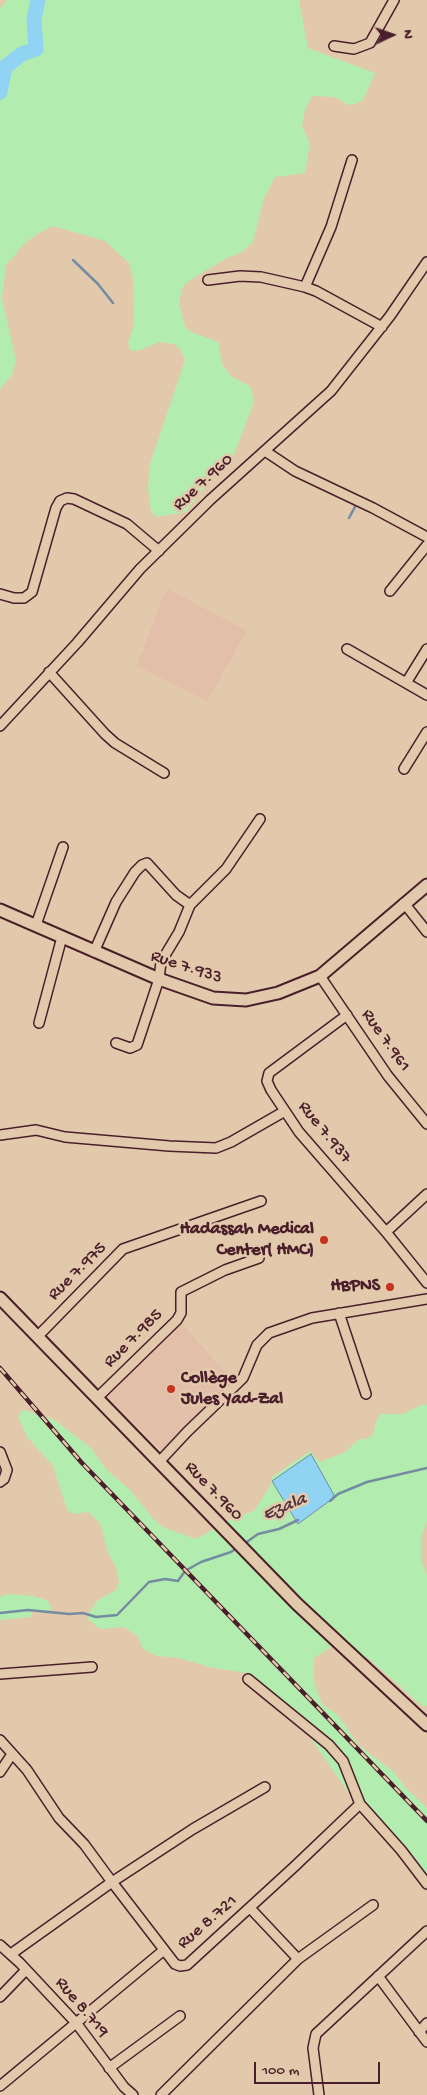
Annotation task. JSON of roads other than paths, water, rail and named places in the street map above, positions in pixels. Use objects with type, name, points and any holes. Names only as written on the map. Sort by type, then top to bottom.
[{"type":"street","points":[[334,46],[354,49],[370,43],[394,0]]},
{"type":"street","points":[[305,287],[331,227],[352,160]]},
{"type":"street","name":"Rue 7.960","points":[[0,726],[77,643],[140,569],[210,500],[331,391],[382,327],[427,262]]},
{"type":"street","points":[[208,280],[240,276],[261,277],[305,287],[382,327]]},
{"type":"street","points":[[265,451],[295,470],[427,537]]},
{"type":"street","points":[[0,594],[14,598],[24,598],[32,592],[56,508],[60,501],[66,498],[74,499],[126,524],[159,550]]},
{"type":"street","points":[[390,591],[427,545]]},
{"type":"street","points":[[348,649],[427,695]]},
{"type":"street","points":[[406,683],[427,649]]},
{"type":"street","points":[[49,672],[105,734],[164,773]]},
{"type":"street","points":[[404,769],[427,732]]},
{"type":"street","points":[[116,1043],[130,1048],[137,1045],[159,979],[163,958],[179,932],[190,905],[226,869],[260,820]]},
{"type":"street","points":[[36,926],[63,847]]},
{"type":"street","points":[[94,952],[116,902],[135,872],[142,865],[147,863],[176,895],[190,905]]},
{"type":"street","name":"Rue 7.933","points":[[0,910],[159,979],[213,998],[246,1000],[278,993],[320,976],[427,885]]},
{"type":"street","points":[[404,903],[427,932]]},
{"type":"street","points":[[40,1023],[62,937]]},
{"type":"street","name":"Rue 7.961","points":[[320,976],[388,1076],[427,1124]]},
{"type":"street","name":"Rue 7.937","points":[[347,1016],[269,1073],[267,1081],[299,1132],[386,1232],[427,1283]]},
{"type":"street","points":[[0,1135],[36,1130],[65,1137],[216,1148],[231,1142],[285,1112]]},
{"type":"street","points":[[386,1232],[427,1194]]},
{"type":"street","name":"Rue 7.975","points":[[38,1336],[123,1249],[261,1201]]},
{"type":"street","name":"Rue 7.985","points":[[98,1397],[177,1320],[181,1313],[181,1292],[225,1270],[259,1258]]},
{"type":"street","name":"Rue 7.960","points":[[0,1298],[297,1604],[427,1726]]},
{"type":"street","points":[[159,1462],[186,1432],[243,1378],[257,1346],[269,1334],[312,1318],[427,1299]]},
{"type":"street","points":[[339,1313],[366,1394]]},
{"type":"street","points":[[0,1452],[7,1470],[4,1479],[0,1482]]},
{"type":"street","points":[[0,1674],[92,1667]]},
{"type":"street","points":[[248,1680],[330,1744],[343,1761],[360,1804],[401,1850],[427,1884]]},
{"type":"street","name":"Rue 8.721","points":[[0,1740],[27,1770],[59,1818],[84,1844],[175,1964],[180,1966],[187,1964],[219,1933],[250,1908],[360,1804]]},
{"type":"street","points":[[0,1772],[12,1754]]},
{"type":"street","points":[[11,1954],[112,1882],[193,1829],[265,1787]]},
{"type":"street","points":[[161,2095],[298,1959],[373,1906]]},
{"type":"street","points":[[250,1908],[298,1959]]},
{"type":"street","points":[[319,2095],[313,2048],[316,2034],[427,1931]]},
{"type":"street","name":"Rue 8.719","points":[[0,1945],[11,1954],[77,2024],[109,2068],[133,2095]]},
{"type":"street","points":[[0,2086],[164,1950]]},
{"type":"street","points":[[0,1997],[26,1970]]},
{"type":"street","points":[[378,1976],[427,2042]]},
{"type":"street","points":[[109,2068],[180,2016]]},
{"type":"street","points":[[419,2032],[427,2024]]},
{"type":"water","points":[[311,1454],[334,1495],[332,1499],[298,1524],[272,1481]]},
{"type":"waterway","points":[[0,92],[5,67],[22,54],[36,49],[34,19],[38,0]]},
{"type":"waterway","points":[[73,260],[98,284],[113,303]]},
{"type":"waterway","points":[[349,518],[357,503]]},
{"type":"waterway","name":"Ezala","points":[[330,1501],[338,1494],[367,1482],[427,1468]]},
{"type":"waterway","name":"Ezala","points":[[244,1544],[258,1534],[279,1529],[298,1520]]},
{"type":"waterway","points":[[0,1613],[28,1610],[69,1614],[83,1613],[96,1617],[117,1615],[149,1582],[165,1579],[178,1581],[185,1571],[201,1562],[231,1552],[237,1548]]},
{"type":"railway","points":[[0,1368],[82,1463],[427,1821]]},
{"type":"place","name":"Hadassah Medical Center( HMC)","points":[[324,1240]]},
{"type":"place","name":"HBPNS","points":[[390,1287]]},
{"type":"place","name":"Collège Jules Yad-Zal","points":[[171,1389]]}]
